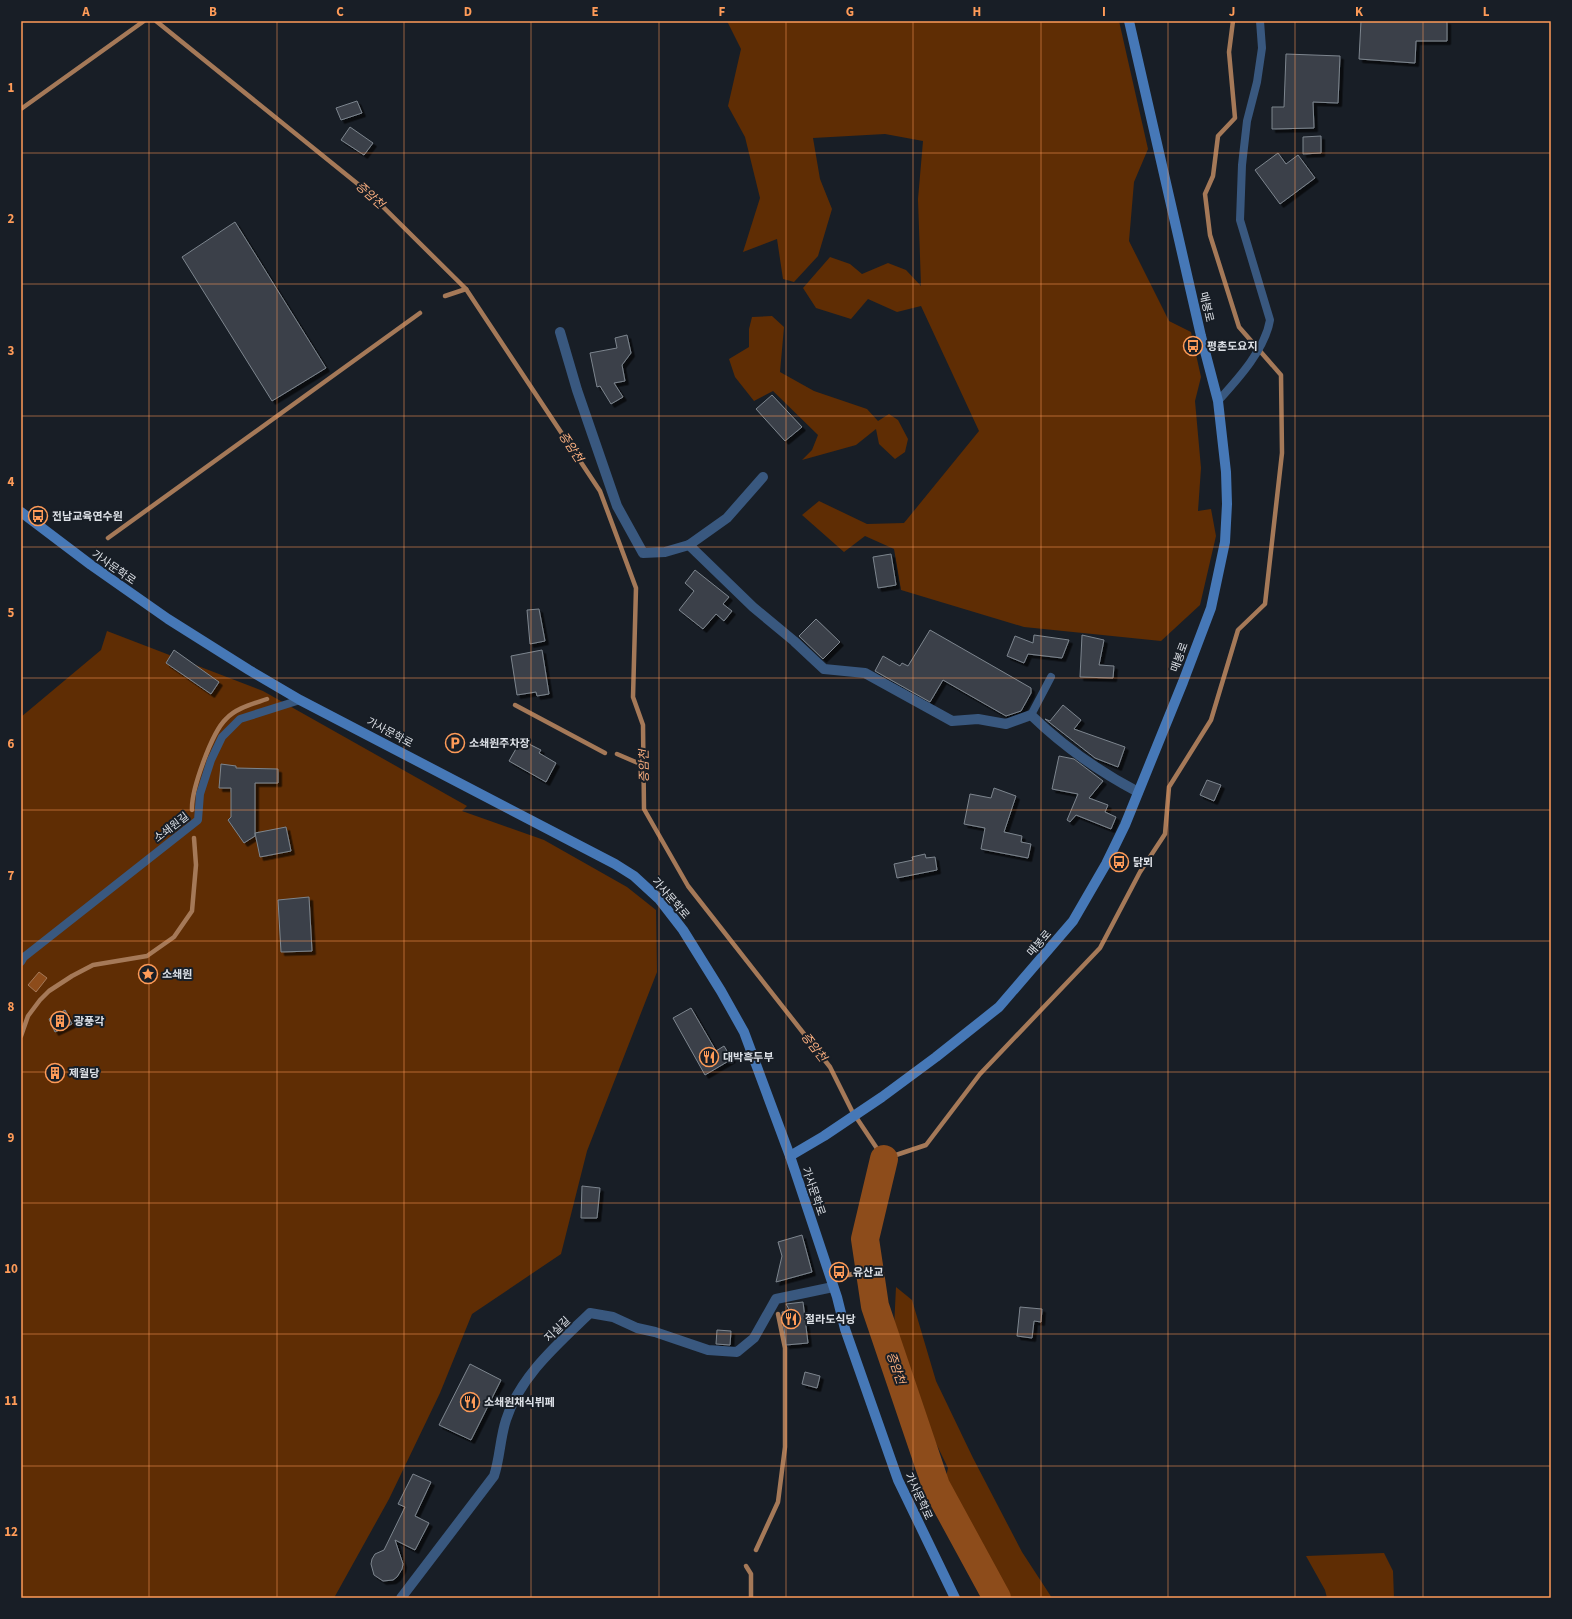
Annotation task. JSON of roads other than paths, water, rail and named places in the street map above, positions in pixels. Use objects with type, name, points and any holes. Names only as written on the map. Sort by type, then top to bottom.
[{"type":"main road","name":"매봉로","points":[[790,1156],[824,1136],[882,1097],[936,1057],[999,1006],[1073,921],[1106,864],[1125,825],[1183,682],[1211,608],[1225,542],[1227,504],[1226,472],[1218,401],[1201,336],[1129,21]]},
{"type":"main road","name":"가사문학로","points":[[21,512],[91,565],[168,620],[206,644],[300,700],[615,864],[634,876],[659,899],[683,930],[721,991],[744,1032],[790,1156],[848,1336],[898,1480],[955,1598]]},
{"type":"street","points":[[560,332],[577,390],[616,506],[643,553],[665,552],[689,545],[727,518],[763,477]]},
{"type":"street","points":[[689,545],[753,608],[794,641],[824,669],[865,673],[952,721],[978,719],[1006,724],[1031,715],[1055,738],[1104,774],[1138,792]]},
{"type":"street","name":"지실길","points":[[401,1598],[494,1476],[499,1460],[506,1420],[514,1399],[544,1358],[590,1313],[613,1317],[637,1328],[655,1332],[708,1350],[737,1352],[754,1338],[776,1299],[833,1287]]},
{"type":"lane","points":[[1218,401],[1238,379],[1268,334],[1270,320],[1240,220],[1242,165],[1247,121],[1257,82],[1262,48],[1260,21]]},
{"type":"lane","points":[[1031,715],[1051,677]]},
{"type":"lane","name":"소쇄원길","points":[[21,962],[24,957],[198,820],[200,794],[211,760],[222,737],[240,719],[300,700]]},
{"type":"waterway","points":[[21,109],[144,21]]},
{"type":"waterway","name":"증암천","points":[[156,21],[369,193],[466,289],[600,491],[636,588],[633,697],[643,725],[644,809],[688,886],[830,1067],[852,1111],[884,1159],[926,1145],[980,1074],[1100,948],[1140,872],[1165,834],[1169,787],[1211,720],[1238,630],[1265,604],[1282,453],[1281,375],[1239,327],[1210,235],[1205,194],[1213,176],[1218,136],[1235,118],[1229,52],[1233,21]]},
{"type":"waterway","points":[[445,296],[466,289]]},
{"type":"waterway","points":[[108,538],[420,313]]},
{"type":"waterway","points":[[192,810],[195,789],[203,762],[220,726],[230,715],[235,712],[267,699]]},
{"type":"waterway","points":[[515,705],[605,753]]},
{"type":"waterway","points":[[617,754],[645,766]]},
{"type":"waterway","points":[[21,1036],[28,1016],[40,1000],[49,991],[72,976],[93,965],[147,956],[174,937],[192,911],[196,865],[194,838]]},
{"type":"waterway","name":"증암천","points":[[884,1159],[865,1239],[875,1306],[936,1486],[997,1598]]},
{"type":"waterway","points":[[849,1275],[870,1269]]},
{"type":"waterway","points":[[756,1550],[778,1502],[785,1447],[785,1348],[778,1314]]},
{"type":"waterway","points":[[746,1566],[751,1574],[751,1598]]},
{"type":"place","name":"평촌도요지","points":[[1193,346]]},
{"type":"place","name":"전남교육연수원","points":[[38,516]]},
{"type":"place","name":"소쇄원주차장","points":[[455,743]]},
{"type":"place","name":"닭뫼","points":[[1119,862]]},
{"type":"place","name":"소쇄원","points":[[148,974]]},
{"type":"place","name":"광풍각","points":[[60,1021]]},
{"type":"place","name":"대박흑두부","points":[[709,1057]]},
{"type":"place","name":"제월당","points":[[55,1073]]},
{"type":"place","name":"유산교","points":[[839,1272]]},
{"type":"place","name":"절라도식당","points":[[791,1319]]},
{"type":"place","name":"소쇄원채식뷔페","points":[[470,1402]]}]
